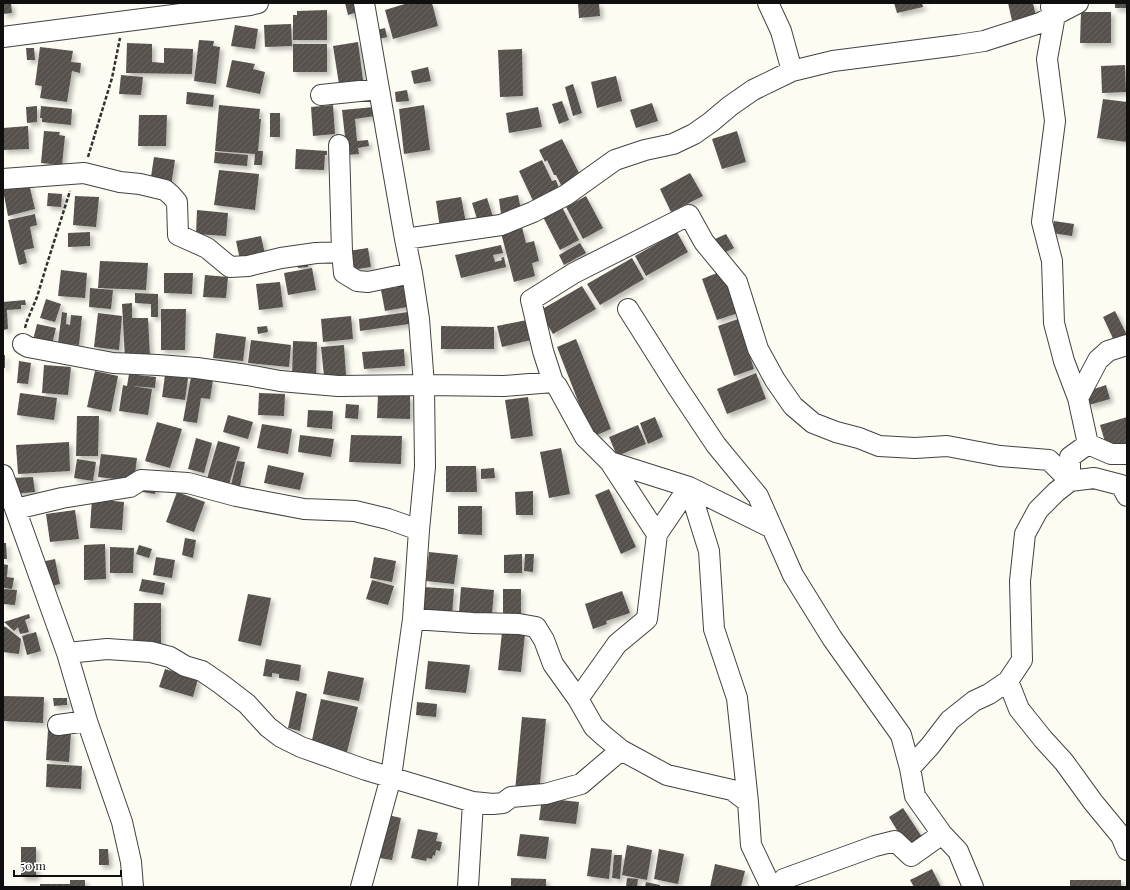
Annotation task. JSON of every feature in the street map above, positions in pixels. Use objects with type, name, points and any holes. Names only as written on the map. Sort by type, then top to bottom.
[{"type":"street","points":[[3,36],[258,3]]},
{"type":"street","points":[[361,887],[391,777],[413,619],[425,467],[424,385],[419,319],[364,3]]},
{"type":"street","points":[[768,3],[781,31],[792,71]]},
{"type":"street","points":[[405,239],[501,225],[533,212],[566,195],[615,160],[645,150],[673,144],[694,134],[752,90],[792,71],[833,61],[984,41],[1040,23],[1052,9],[1078,3]]},
{"type":"street","points":[[1052,9],[1047,59],[1055,121],[1042,222],[1052,261],[1054,323],[1064,361],[1078,398],[1088,444]]},
{"type":"street","points":[[322,95],[379,89]]},
{"type":"street","points":[[339,146],[344,273],[356,281],[368,282],[412,273]]},
{"type":"street","points":[[3,179],[84,173],[120,182],[140,184],[165,190],[172,195],[177,202],[178,235],[206,248],[230,267],[248,266],[281,258],[316,253],[342,252]]},
{"type":"street","points":[[656,534],[610,462],[585,437],[557,386],[553,382],[543,351],[531,300],[574,273],[689,216],[704,242],[737,282],[758,349],[775,380],[793,406],[813,422],[836,432],[879,446],[915,448],[947,446],[1000,456],[1049,460],[1070,481]]},
{"type":"street","points":[[628,309],[716,445],[758,496],[793,575],[832,638],[900,735],[910,768],[915,796],[942,834],[958,851],[973,887]]},
{"type":"street","points":[[23,344],[35,349],[113,363],[197,368],[280,381],[338,386],[504,386],[553,382]]},
{"type":"street","points":[[1078,398],[1098,360],[1108,351],[1127,345]]},
{"type":"street","points":[[1064,361],[1098,360]]},
{"type":"street","points":[[1070,481],[1070,457],[1088,444]]},
{"type":"street","points":[[1088,444],[1111,454],[1127,454]]},
{"type":"street","points":[[610,462],[689,487],[772,528]]},
{"type":"street","points":[[3,475],[13,518],[67,653],[87,721],[122,822],[131,862],[133,887]]},
{"type":"street","points":[[910,768],[930,746],[950,720],[974,701],[989,694],[1008,681],[1022,660],[1020,581],[1025,534],[1038,510],[1056,492],[1070,481],[1094,478],[1122,485],[1127,496]]},
{"type":"street","points":[[13,518],[62,498],[130,487],[141,480],[188,483],[236,496],[304,509],[355,511],[388,518],[419,530]]},
{"type":"street","points":[[578,699],[617,644],[647,620],[656,534],[689,487]]},
{"type":"street","points":[[689,487],[709,551],[714,629],[737,698],[751,845],[771,887]]},
{"type":"street","points":[[413,619],[519,624],[536,627],[544,640],[553,664],[578,699],[594,727],[604,736],[621,750],[667,775],[732,790],[748,802]]},
{"type":"street","points":[[67,653],[107,649],[151,652],[170,658],[185,666],[202,671],[247,704],[268,727],[281,737],[301,747],[366,770],[473,802],[493,804],[503,803],[511,797],[545,794],[581,784],[621,750]]},
{"type":"street","points":[[1008,681],[1019,709],[1064,762],[1093,802],[1121,836],[1127,850]]},
{"type":"street","points":[[58,725],[87,721]]},
{"type":"street","points":[[468,887],[473,802]]},
{"type":"street","points":[[782,887],[784,879],[875,846],[894,841],[911,856],[942,834]]},
{"type":"building","points":[[3,3],[11,3],[12,13],[3,14]]},
{"type":"building","points":[[345,3],[355,3],[358,12],[348,15]]},
{"type":"building","points":[[408,3],[432,3],[438,26],[393,39],[385,10]]},
{"type":"building","points":[[578,3],[599,3],[600,16],[579,18]]},
{"type":"building","points":[[894,3],[922,3],[923,7],[897,13]]},
{"type":"building","points":[[1008,3],[1033,3],[1037,21],[1013,25]]},
{"type":"building","points":[[1115,3],[1127,3],[1127,8],[1115,8]]},
{"type":"building","points":[[327,10],[327,40],[293,40],[293,15],[297,15],[297,11]]},
{"type":"building","points":[[1081,12],[1111,12],[1111,43],[1080,43]]},
{"type":"building","points":[[291,24],[292,46],[265,47],[264,25]]},
{"type":"building","points":[[235,25],[258,29],[255,49],[231,46]]},
{"type":"building","points":[[385,28],[387,37],[380,39],[377,30]]},
{"type":"building","points":[[199,40],[214,41],[213,46],[220,47],[216,84],[194,81]]},
{"type":"building","points":[[358,42],[363,80],[339,84],[333,46]]},
{"type":"building","points":[[127,43],[152,44],[152,62],[164,63],[164,48],[193,49],[192,74],[126,73]]},
{"type":"building","points":[[293,44],[327,44],[327,72],[293,72]]},
{"type":"building","points":[[40,47],[73,51],[71,62],[81,63],[80,73],[72,71],[67,102],[40,98],[42,86],[35,85]]},
{"type":"building","points":[[26,48],[34,48],[35,60],[27,60]]},
{"type":"building","points":[[522,49],[523,96],[500,97],[498,50]]},
{"type":"building","points":[[232,60],[255,64],[253,69],[265,72],[260,94],[226,87]]},
{"type":"building","points":[[1125,65],[1126,92],[1102,93],[1101,66]]},
{"type":"building","points":[[428,67],[431,81],[414,84],[411,71]]},
{"type":"building","points":[[121,75],[143,77],[141,95],[119,94]]},
{"type":"building","points":[[616,76],[622,101],[597,108],[591,82]]},
{"type":"building","points":[[573,84],[582,113],[573,116],[565,87]]},
{"type":"building","points":[[407,90],[409,101],[396,102],[395,92]]},
{"type":"building","points":[[187,92],[214,95],[213,107],[186,104]]},
{"type":"building","points":[[1103,99],[1127,102],[1127,142],[1097,138]]},
{"type":"building","points":[[562,101],[569,120],[559,124],[552,104]]},
{"type":"building","points":[[652,103],[658,121],[636,128],[630,110]]},
{"type":"building","points":[[219,105],[260,109],[259,119],[261,119],[258,151],[263,151],[262,165],[254,165],[255,154],[215,151]]},
{"type":"building","points":[[333,105],[335,134],[313,136],[311,107]]},
{"type":"building","points":[[424,105],[430,150],[404,154],[399,109]]},
{"type":"building","points":[[37,106],[37,122],[27,123],[26,107]]},
{"type":"building","points":[[41,106],[72,109],[71,125],[42,122],[42,118],[40,118]]},
{"type":"building","points":[[374,107],[375,116],[355,119],[357,141],[368,140],[369,146],[358,148],[359,154],[347,155],[342,110]]},
{"type":"building","points":[[538,107],[542,127],[509,133],[506,113]]},
{"type":"building","points":[[270,113],[280,113],[280,137],[270,137]]},
{"type":"building","points":[[139,115],[167,115],[166,146],[138,146]]},
{"type":"building","points":[[28,126],[29,149],[3,150],[3,128]]},
{"type":"building","points":[[44,131],[60,132],[59,135],[65,136],[62,165],[41,163]]},
{"type":"building","points":[[737,131],[746,162],[722,169],[712,139]]},
{"type":"building","points":[[562,139],[580,175],[562,187],[547,160],[545,162],[539,150]]},
{"type":"building","points":[[296,149],[327,151],[327,155],[325,155],[324,170],[295,169]]},
{"type":"building","points":[[215,152],[248,155],[247,166],[214,163]]},
{"type":"building","points":[[154,157],[175,160],[171,186],[150,183]]},
{"type":"building","points":[[542,160],[552,181],[556,180],[560,191],[534,203],[519,171]]},
{"type":"building","points":[[219,170],[259,174],[255,210],[214,205]]},
{"type":"building","points":[[690,173],[703,196],[671,212],[660,189]]},
{"type":"building","points":[[29,184],[35,209],[8,216],[3,190]]},
{"type":"building","points":[[48,193],[62,194],[61,207],[47,206]]},
{"type":"building","points":[[518,195],[521,210],[501,214],[499,199]]},
{"type":"building","points":[[75,196],[99,197],[96,227],[73,225]]},
{"type":"building","points":[[586,196],[603,228],[583,239],[566,207]]},
{"type":"building","points":[[461,197],[466,223],[440,228],[436,201]]},
{"type":"building","points":[[487,198],[493,217],[478,222],[472,203]]},
{"type":"building","points":[[562,207],[579,240],[560,250],[543,217]]},
{"type":"building","points":[[197,210],[228,213],[226,236],[196,234]]},
{"type":"building","points":[[35,214],[37,225],[30,227],[34,248],[24,250],[27,263],[19,265],[8,220]]},
{"type":"building","points":[[1054,221],[1074,224],[1072,236],[1052,233]]},
{"type":"building","points":[[522,227],[526,243],[534,241],[539,261],[532,263],[535,276],[514,282],[501,233]]},
{"type":"building","points":[[90,232],[90,246],[68,247],[68,233]]},
{"type":"building","points":[[677,232],[688,252],[646,276],[635,256]]},
{"type":"building","points":[[726,234],[734,248],[722,254],[715,239]]},
{"type":"building","points":[[261,236],[266,259],[241,264],[236,241]]},
{"type":"building","points":[[580,243],[586,253],[564,265],[559,255]]},
{"type":"building","points":[[501,245],[503,253],[493,255],[495,262],[502,260],[501,258],[504,257],[506,267],[461,278],[455,255]]},
{"type":"building","points":[[368,248],[371,267],[351,270],[348,251]]},
{"type":"building","points":[[307,258],[308,267],[298,268],[297,260]]},
{"type":"building","points":[[632,258],[644,279],[600,305],[587,284]]},
{"type":"building","points":[[100,261],[148,263],[146,290],[98,288]]},
{"type":"building","points":[[312,268],[316,290],[288,295],[284,273]]},
{"type":"building","points":[[61,270],[87,273],[85,298],[58,296]]},
{"type":"building","points":[[722,271],[738,313],[717,320],[702,279]]},
{"type":"building","points":[[164,273],[193,273],[192,294],[164,293]]},
{"type":"building","points":[[205,275],[228,277],[226,298],[203,297]]},
{"type":"building","points":[[280,282],[283,307],[259,310],[256,284]]},
{"type":"building","points":[[403,286],[407,307],[385,311],[381,290]]},
{"type":"building","points":[[582,286],[596,309],[553,334],[539,311]]},
{"type":"building","points":[[90,288],[113,290],[111,309],[89,307]]},
{"type":"building","points":[[135,293],[158,294],[158,317],[151,317],[151,304],[135,303]]},
{"type":"building","points":[[46,299],[61,304],[55,322],[40,318]]},
{"type":"building","points":[[25,300],[26,305],[21,305],[21,309],[7,310],[8,329],[3,330],[3,302]]},
{"type":"building","points":[[132,303],[132,318],[148,318],[150,357],[125,359],[122,304]]},
{"type":"building","points":[[161,309],[186,309],[185,350],[161,350]]},
{"type":"building","points":[[1115,311],[1127,335],[1117,347],[1103,317]]},
{"type":"building","points":[[62,312],[67,313],[66,324],[70,325],[71,315],[82,316],[79,345],[58,343]]},
{"type":"building","points":[[408,312],[409,324],[360,331],[359,319]]},
{"type":"building","points":[[98,313],[122,316],[119,350],[94,347]]},
{"type":"building","points":[[351,316],[353,339],[323,342],[321,319]]},
{"type":"building","points":[[738,319],[754,369],[734,376],[718,326]]},
{"type":"building","points":[[527,320],[531,340],[502,347],[497,326]]},
{"type":"building","points":[[37,324],[56,328],[52,344],[33,340]]},
{"type":"building","points":[[267,326],[268,332],[258,334],[257,327]]},
{"type":"building","points":[[441,326],[494,327],[494,349],[441,349]]},
{"type":"building","points":[[216,333],[246,337],[243,361],[213,358]]},
{"type":"building","points":[[576,339],[611,429],[592,437],[557,347]]},
{"type":"building","points":[[251,340],[291,345],[289,367],[248,363]]},
{"type":"building","points":[[293,341],[317,342],[316,380],[292,379]]},
{"type":"building","points":[[344,345],[346,375],[324,376],[321,347]]},
{"type":"building","points":[[404,349],[405,366],[364,369],[362,352]]},
{"type":"building","points":[[3,355],[5,355],[5,368],[3,368]]},
{"type":"building","points":[[19,361],[31,363],[28,384],[17,383]]},
{"type":"building","points":[[44,365],[71,367],[68,395],[42,393]]},
{"type":"building","points":[[95,371],[118,376],[111,412],[87,407]]},
{"type":"building","points":[[756,373],[766,399],[727,414],[717,389]]},
{"type":"building","points":[[129,374],[156,377],[155,388],[132,386],[152,389],[148,415],[119,411],[123,385],[127,386]]},
{"type":"building","points":[[165,375],[188,378],[185,400],[162,397]]},
{"type":"building","points":[[191,377],[213,380],[210,399],[201,398],[197,423],[183,421]]},
{"type":"building","points":[[1106,385],[1110,399],[1089,405],[1085,392]]},
{"type":"building","points":[[20,393],[57,398],[54,420],[17,415]]},
{"type":"building","points":[[259,393],[285,394],[284,416],[258,415]]},
{"type":"building","points":[[378,395],[410,396],[410,419],[377,418]]},
{"type":"building","points":[[528,397],[533,436],[511,439],[505,400]]},
{"type":"building","points":[[346,404],[359,405],[358,419],[345,418]]},
{"type":"building","points":[[308,410],[333,411],[332,429],[307,427]]},
{"type":"building","points":[[228,415],[253,422],[248,439],[223,432]]},
{"type":"building","points":[[77,416],[99,416],[98,456],[76,456]]},
{"type":"building","points":[[655,417],[663,437],[648,444],[640,423]]},
{"type":"building","points":[[1127,417],[1127,446],[1108,452],[1100,425]]},
{"type":"building","points":[[157,422],[182,429],[170,468],[145,461]]},
{"type":"building","points":[[262,424],[292,429],[288,454],[257,448]]},
{"type":"building","points":[[638,425],[646,444],[617,456],[609,437]]},
{"type":"building","points":[[300,435],[334,439],[331,457],[298,452]]},
{"type":"building","points":[[351,435],[402,436],[401,464],[349,462]]},
{"type":"building","points":[[196,438],[212,443],[204,473],[188,469]]},
{"type":"building","points":[[218,441],[240,447],[228,488],[206,482]]},
{"type":"building","points":[[69,442],[70,471],[18,474],[16,445]]},
{"type":"building","points":[[561,448],[570,494],[549,498],[540,452]]},
{"type":"building","points":[[101,454],[137,458],[134,481],[98,477]]},
{"type":"building","points":[[77,459],[96,462],[93,481],[74,478]]},
{"type":"building","points":[[237,461],[245,462],[239,491],[230,489]]},
{"type":"building","points":[[268,465],[304,473],[300,490],[264,483]]},
{"type":"building","points":[[446,466],[476,466],[477,492],[446,492]]},
{"type":"building","points":[[494,468],[495,478],[481,479],[481,469]]},
{"type":"building","points":[[33,477],[35,492],[12,494],[11,478]]},
{"type":"building","points":[[144,483],[157,485],[155,494],[142,492]]},
{"type":"building","points":[[609,489],[636,547],[621,554],[595,495]]},
{"type":"building","points":[[533,491],[533,515],[516,515],[515,492]]},
{"type":"building","points":[[177,492],[205,502],[194,532],[166,522]]},
{"type":"building","points":[[92,499],[124,502],[122,530],[90,528]]},
{"type":"building","points":[[458,506],[482,506],[482,535],[458,534]]},
{"type":"building","points":[[75,510],[79,539],[50,542],[46,514]]},
{"type":"building","points":[[185,538],[196,540],[193,558],[182,555]]},
{"type":"building","points":[[3,543],[6,543],[7,559],[3,559]]},
{"type":"building","points":[[105,544],[106,579],[84,580],[84,545]]},
{"type":"building","points":[[139,545],[152,549],[149,558],[136,554]]},
{"type":"building","points":[[110,547],[134,548],[133,573],[110,573]]},
{"type":"building","points":[[429,552],[458,555],[454,584],[426,581]]},
{"type":"building","points":[[522,554],[522,573],[504,573],[504,555]]},
{"type":"building","points":[[525,554],[534,554],[533,572],[524,571]]},
{"type":"building","points":[[156,557],[175,560],[172,578],[153,575]]},
{"type":"building","points":[[374,557],[396,561],[392,582],[370,578]]},
{"type":"building","points":[[55,559],[60,584],[47,587],[41,562]]},
{"type":"building","points":[[3,564],[8,565],[7,577],[14,578],[12,589],[3,588]]},
{"type":"building","points":[[142,579],[165,583],[163,595],[139,591]]},
{"type":"building","points":[[372,580],[394,586],[388,605],[366,599]]},
{"type":"building","points":[[424,587],[454,589],[452,616],[422,614]]},
{"type":"building","points":[[461,587],[494,590],[492,614],[459,612]]},
{"type":"building","points":[[3,589],[17,590],[15,605],[3,604]]},
{"type":"building","points":[[503,589],[521,589],[521,618],[503,618]]},
{"type":"building","points":[[622,591],[630,613],[606,621],[607,624],[593,629],[585,604]]},
{"type":"building","points":[[248,594],[271,598],[261,646],[238,641]]},
{"type":"building","points":[[134,603],[161,603],[161,645],[133,644]]},
{"type":"building","points":[[29,614],[30,618],[25,620],[29,632],[20,634],[18,627],[14,631],[4,622]]},
{"type":"building","points":[[3,626],[21,639],[19,654],[3,652]]},
{"type":"building","points":[[36,632],[41,651],[27,655],[22,636]]},
{"type":"building","points":[[502,632],[525,634],[521,672],[498,670]]},
{"type":"building","points":[[266,659],[301,665],[299,681],[279,678],[279,674],[272,673],[272,677],[263,676]]},
{"type":"building","points":[[428,661],[470,665],[466,693],[425,689]]},
{"type":"building","points":[[165,669],[198,679],[193,697],[159,687]]},
{"type":"building","points":[[328,671],[364,678],[359,701],[323,694]]},
{"type":"building","points":[[296,691],[307,694],[300,731],[288,728]]},
{"type":"building","points":[[3,696],[44,697],[43,723],[3,721]]},
{"type":"building","points":[[53,698],[67,698],[67,705],[54,706]]},
{"type":"building","points":[[321,699],[358,707],[346,756],[314,746],[315,741],[312,740]]},
{"type":"building","points":[[417,702],[437,704],[436,717],[416,715]]},
{"type":"building","points":[[522,717],[546,719],[539,794],[515,791]]},
{"type":"building","points":[[48,730],[71,732],[69,762],[46,760]]},
{"type":"building","points":[[47,764],[82,766],[81,789],[46,787]]},
{"type":"building","points":[[542,798],[579,802],[576,824],[539,820]]},
{"type":"building","points":[[903,808],[924,840],[909,850],[889,817]]},
{"type":"building","points":[[388,815],[401,818],[392,860],[379,858]]},
{"type":"building","points":[[418,829],[438,833],[436,841],[442,842],[440,851],[436,850],[435,856],[433,855],[432,859],[427,858],[426,861],[411,858]]},
{"type":"building","points":[[520,834],[549,837],[546,859],[517,856]]},
{"type":"building","points":[[627,845],[652,850],[647,880],[622,875]]},
{"type":"building","points":[[21,847],[36,847],[36,877],[21,877]]},
{"type":"building","points":[[591,848],[612,850],[609,879],[587,876]]},
{"type":"building","points":[[99,849],[108,849],[109,865],[99,865]]},
{"type":"building","points":[[659,849],[684,854],[678,884],[654,879]]},
{"type":"building","points":[[614,855],[622,855],[620,879],[612,878]]},
{"type":"building","points":[[715,864],[745,871],[741,887],[710,887]]},
{"type":"building","points":[[932,869],[941,887],[914,887],[910,880]]},
{"type":"building","points":[[511,878],[546,879],[546,887],[511,887]]},
{"type":"building","points":[[627,878],[638,879],[637,887],[626,887]]},
{"type":"building","points":[[70,880],[85,880],[85,887],[40,887],[40,884],[70,884]]},
{"type":"building","points":[[1070,880],[1121,880],[1121,887],[1070,887]]},
{"type":"building","points":[[646,882],[660,885],[660,887],[645,887]]}]
